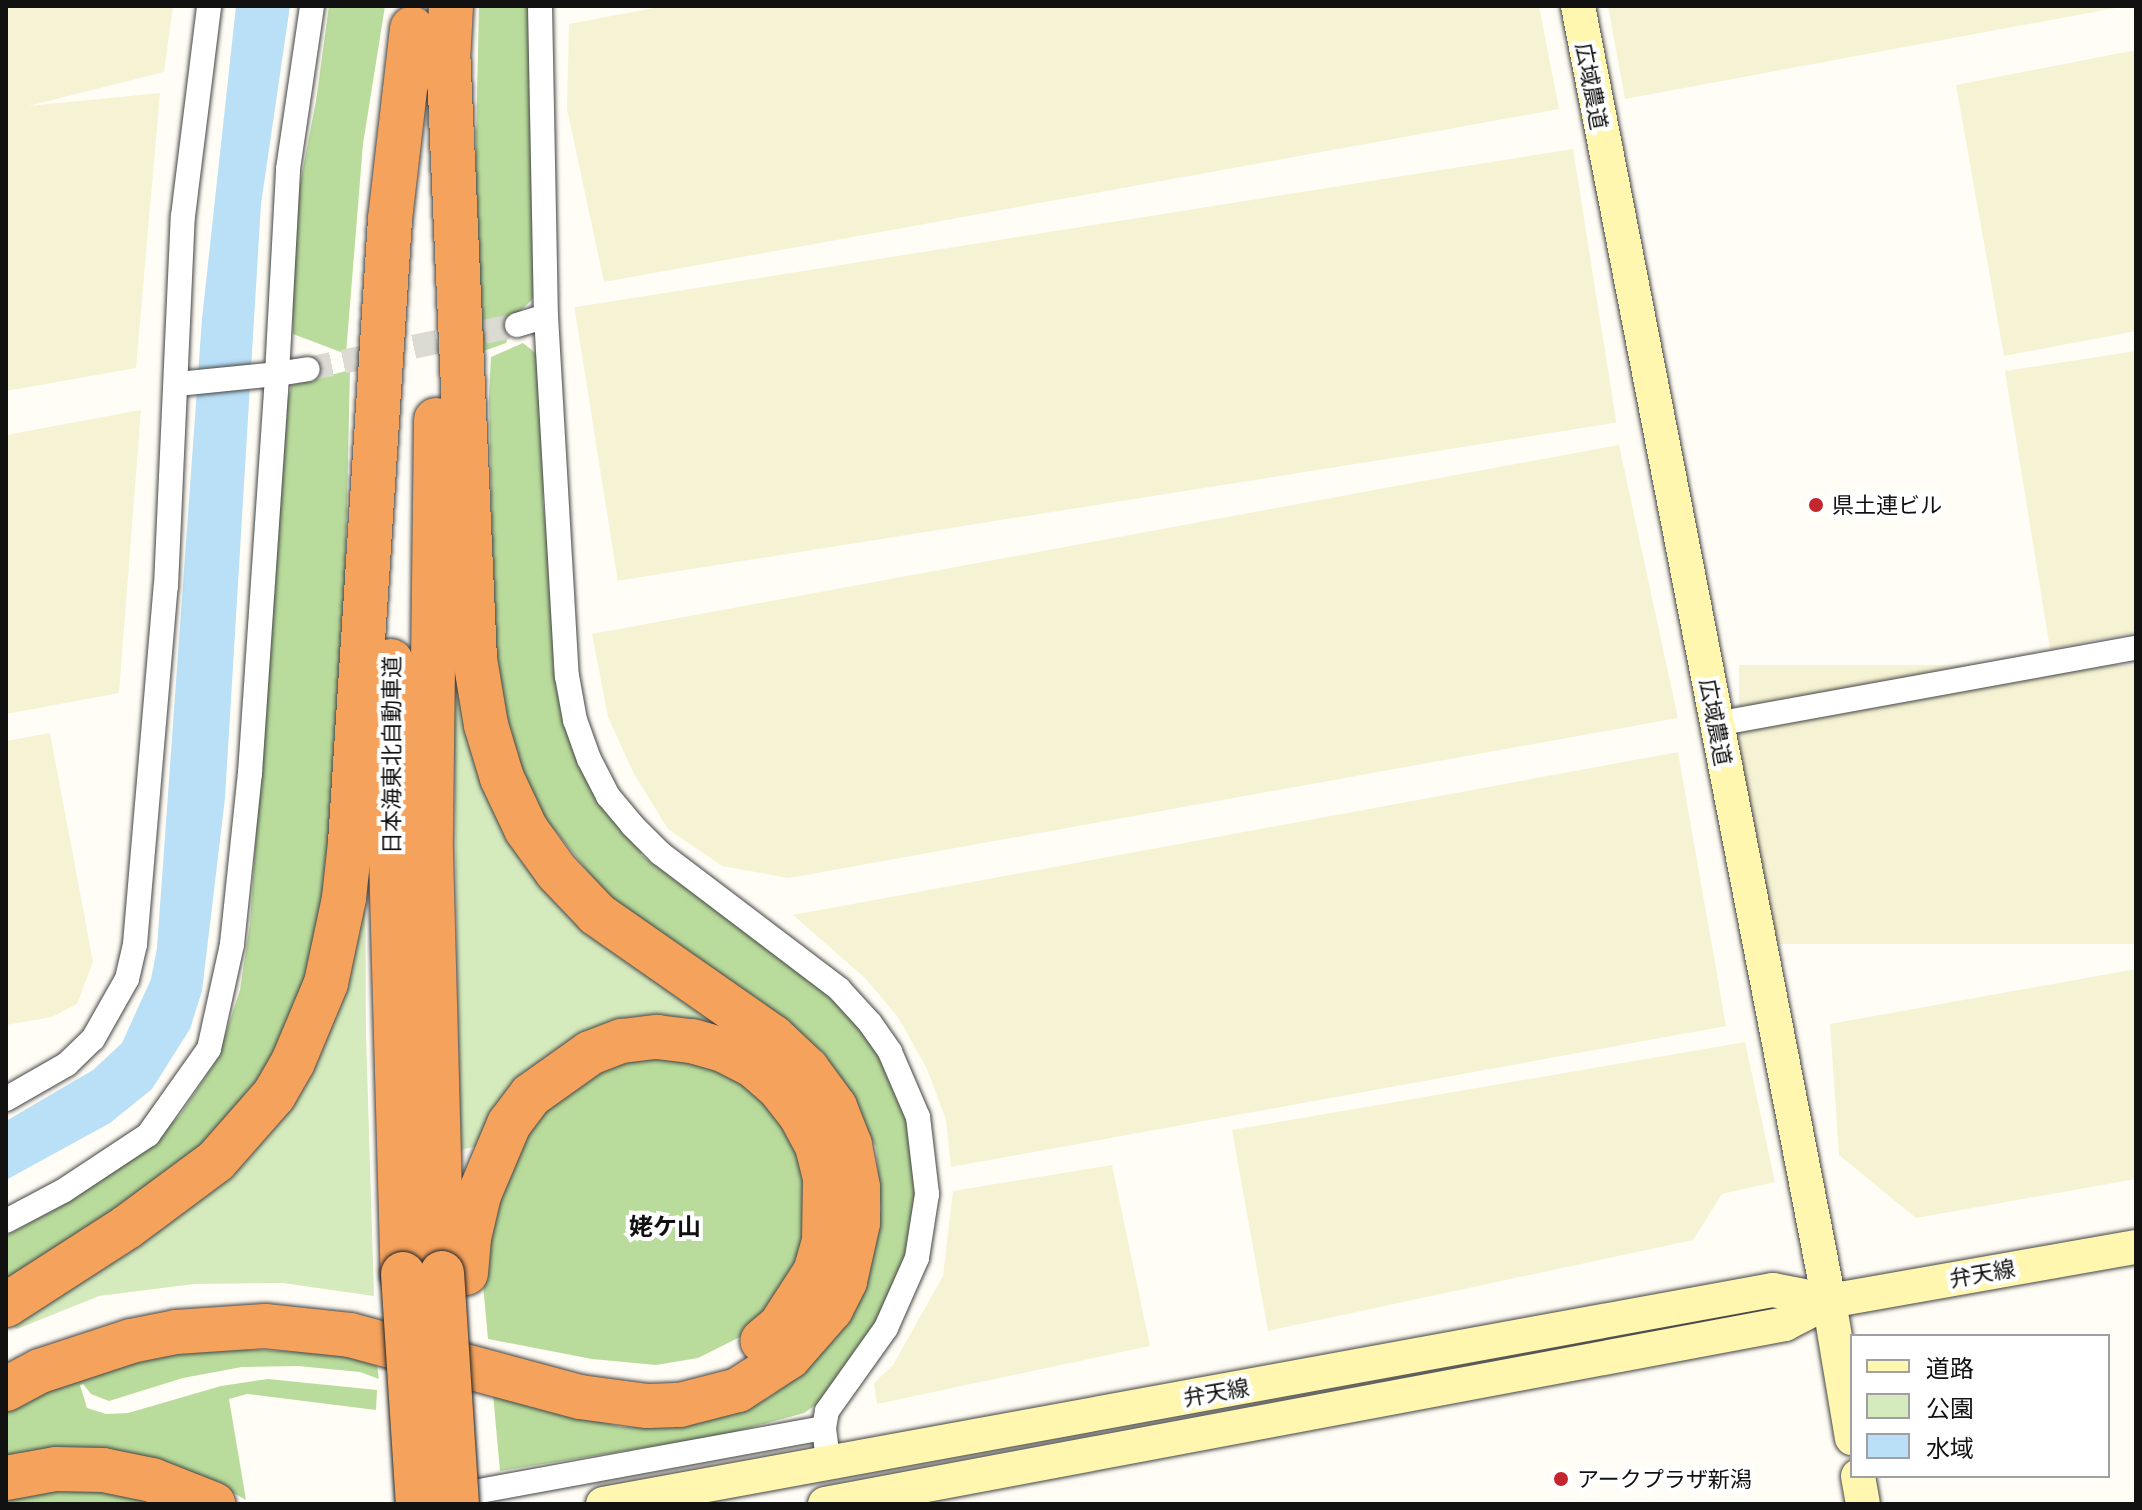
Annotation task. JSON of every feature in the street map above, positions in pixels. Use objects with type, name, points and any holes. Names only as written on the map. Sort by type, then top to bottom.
[{"type":"highway","name":"日本海東北自動車道","points":[[451,6],[425,28],[394,424],[392,903],[437,1273],[457,1504]]},
{"type":"highway","points":[[6,1305],[127,1227],[216,1161],[274,1095],[293,1062],[326,983],[344,898],[350,843],[390,219],[425,28]]},
{"type":"highway","points":[[6,1389],[40,1371],[131,1341],[207,1328],[265,1326],[350,1335],[580,1397],[647,1406],[680,1405],[738,1390],[789,1357],[831,1309],[845,1281],[858,1223],[858,1187],[850,1145],[835,1107],[807,1069],[773,1037],[597,914],[557,872],[526,829],[502,778],[486,725],[475,659],[425,28]]},
{"type":"highway","points":[[6,1356],[52,1335],[138,1309],[180,1302],[265,1298],[307,1300],[384,1314],[597,1370],[634,1376],[695,1373],[726,1363],[780,1326],[815,1272],[824,1241],[827,1209],[825,1179],[817,1146],[801,1116],[780,1089],[754,1066],[723,1050],[692,1041],[657,1037],[622,1041],[590,1053],[559,1072],[531,1095],[509,1124],[479,1195],[469,1238],[437,1273],[466,1395],[473,1504]]},
{"type":"highway","name":"日本海東北自動車道","points":[[418,1504],[437,1273]]},
{"type":"highway","points":[[6,1478],[56,1469],[103,1470],[152,1480],[206,1500]]},
{"type":"street","points":[[6,1099],[76,1056],[93,1039],[127,979],[135,944],[166,586],[183,216],[209,6]]},
{"type":"street","points":[[6,1221],[63,1191],[148,1135],[209,1049],[232,944],[250,773],[271,376],[288,169],[312,6]]},
{"type":"street","points":[[540,6],[546,316],[567,676],[575,720],[589,759],[608,796],[660,853],[798,955],[859,1011],[890,1052],[918,1117],[927,1194],[917,1258],[886,1328],[827,1411],[824,1428],[828,1462]]},
{"type":"street","name":"広域農道","points":[[1578,6],[1829,1301],[1850,1426]]},
{"type":"street","points":[[517,325],[546,316]]},
{"type":"street","points":[[177,384],[271,376],[308,369]]},
{"type":"street","points":[[1716,724],[2136,648]]},
{"type":"street","name":"弁天線","points":[[825,1504],[1785,1324],[1829,1301],[2136,1247]]},
{"type":"street","name":"弁天線","points":[[603,1504],[1773,1290],[1829,1301]]},
{"type":"street","points":[[405,1504],[824,1428]]},
{"type":"street","points":[[1858,1478],[1863,1504]]},
{"type":"shaded area","points":[[6,6],[173,6],[164,72],[28,106],[160,93],[136,368],[6,391]]},
{"type":"shaded area","points":[[664,6],[1539,6],[1559,109],[604,282],[567,109],[569,24]]},
{"type":"shaded area","points":[[1608,6],[2126,6],[1625,99]]},
{"type":"shaded area","points":[[2136,50],[2136,331],[2004,356],[1956,85]]},
{"type":"shaded area","points":[[1573,149],[1616,423],[618,581],[574,307]]},
{"type":"shaded area","points":[[2136,351],[2136,632],[2050,649],[2005,371]]},
{"type":"shaded area","points":[[141,410],[119,693],[6,714],[6,435]]},
{"type":"shaded area","points":[[1619,445],[1678,718],[789,878],[722,866],[668,829],[634,774],[608,717],[592,634]]},
{"type":"shaded area","points":[[1739,665],[2136,665],[2136,944],[1739,944]]},
{"type":"shaded area","points":[[50,733],[93,962],[77,1004],[52,1017],[6,1025],[6,741]]},
{"type":"shaded area","points":[[1678,752],[1726,1026],[951,1167],[946,1120],[927,1069],[898,1017],[866,979],[793,915]]},
{"type":"shaded area","points":[[2136,969],[2136,1179],[1916,1218],[1839,1155],[1830,1024]]},
{"type":"shaded area","points":[[1745,1042],[1775,1182],[1722,1194],[1693,1240],[1268,1331],[1232,1130]]},
{"type":"shaded area","points":[[1112,1165],[1150,1346],[877,1404],[874,1383],[893,1365],[943,1276],[953,1191]]},
{"type":"green space","points":[[329,6],[385,6],[363,144],[346,354],[293,334],[291,265],[300,184],[316,101]]},
{"type":"green space","points":[[479,6],[535,6],[540,292],[517,314],[506,343],[484,351],[474,233]]},
{"type":"green space","points":[[523,343],[538,355],[546,435],[543,501],[559,644],[553,664],[557,691],[568,711],[571,744],[641,842],[641,855],[809,979],[861,1025],[911,1107],[930,1191],[900,1287],[829,1396],[804,1413],[723,1435],[500,1471],[493,1394],[621,1427],[671,1428],[742,1411],[768,1398],[800,1374],[861,1298],[873,1256],[881,1209],[876,1147],[824,1053],[610,899],[534,804],[512,753],[494,637],[489,396],[491,357]]},
{"type":"green space","points":[[350,370],[345,591],[335,777],[317,949],[292,1031],[257,1089],[195,1157],[108,1217],[6,1279],[6,1236],[72,1200],[144,1151],[180,1115],[217,1060],[240,990],[250,924],[285,407],[292,385]]},
{"type":"green space","points":[[453,655],[492,793],[724,1022],[720,1034],[603,1028],[536,1064],[499,1105],[478,1146],[460,1150]]},
{"type":"green space","points":[[365,859],[366,1035],[374,1296],[283,1283],[194,1284],[99,1296],[17,1329],[6,1321],[76,1277]]},
{"type":"green space","points":[[626,1056],[719,1064],[769,1101],[801,1151],[812,1211],[805,1259],[748,1333],[698,1358],[656,1365],[592,1359],[488,1339],[483,1284],[503,1162],[551,1096]]},
{"type":"green space","points":[[215,1348],[342,1354],[377,1366],[379,1379],[360,1372],[298,1366],[242,1367],[183,1378],[109,1401],[91,1394],[83,1384],[80,1385],[87,1408],[106,1414],[128,1413],[221,1386],[268,1379],[377,1390],[376,1410],[247,1394],[229,1399],[246,1500],[208,1479],[6,1461],[6,1411],[48,1390],[161,1354]]},
{"type":"green space","points":[[79,1487],[169,1504],[6,1504],[6,1496]]},
{"type":"water","points":[[236,6],[290,6],[261,204],[225,798],[202,991],[190,1029],[152,1089],[110,1123],[6,1180],[6,1121],[93,1070],[122,1043],[151,979],[157,948],[202,319]]},
{"type":"tunnel","points":[[308,369],[517,325]]},
{"type":"place","name":"県土連ビル","points":[[1816,505]]},
{"type":"place","name":"アークプラザ新潟","points":[[1561,1479]]},
{"type":"district","name":"姥ケ山","points":[[665,1226]]}]
